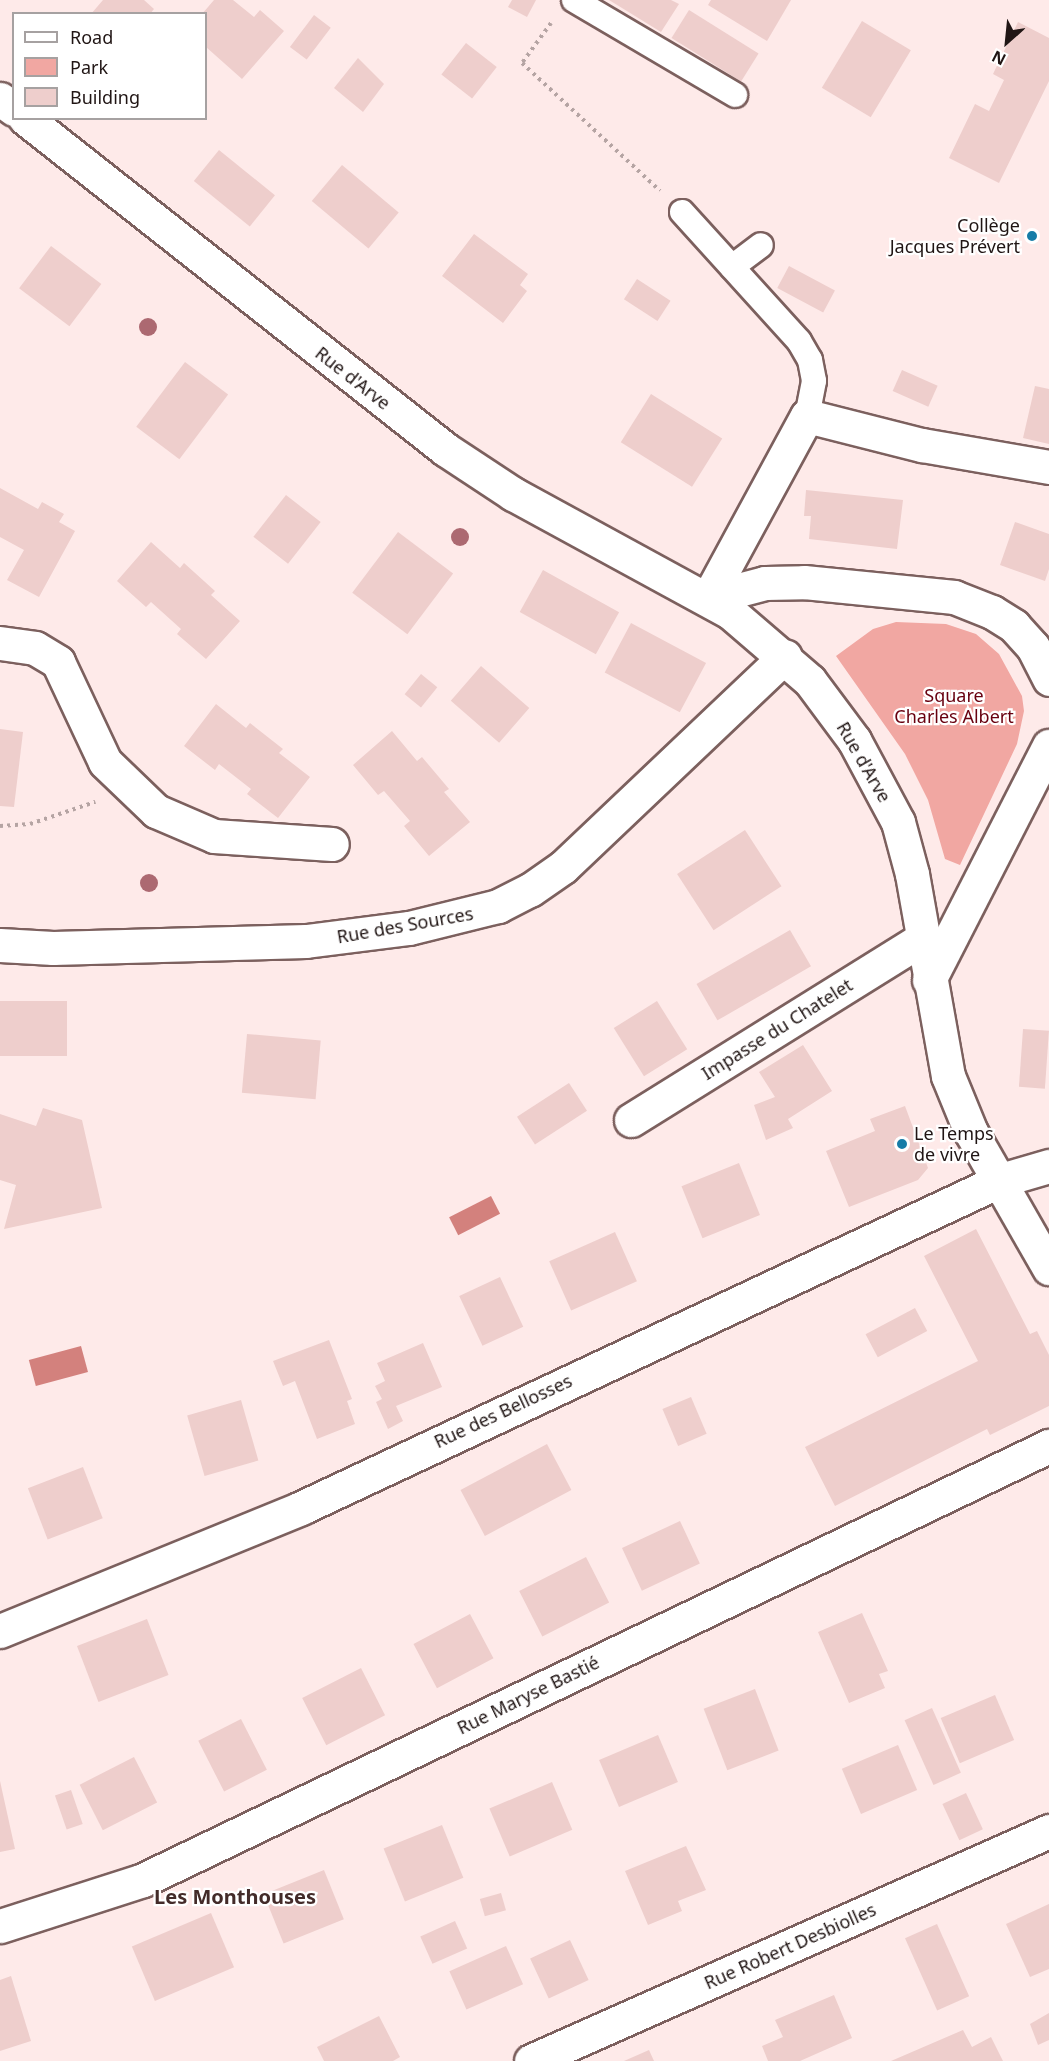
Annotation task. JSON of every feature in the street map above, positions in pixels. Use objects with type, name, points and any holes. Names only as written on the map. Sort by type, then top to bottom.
[{"type":"street","name":"Rue d'Arve","points":[[28,120],[445,449],[513,494],[708,598],[785,656],[827,702],[878,778],[898,822],[909,864],[943,1058],[955,1095],[971,1132],[1001,1180],[1049,1268]]},
{"type":"street","points":[[708,598],[807,416],[922,445],[1049,467]]},
{"type":"street","points":[[708,598],[765,583],[804,582],[954,597],[992,612],[1014,626],[1033,647],[1049,679]]},
{"type":"street","points":[[0,644],[35,648],[58,662],[100,754],[122,782],[156,812],[206,834],[332,844]]},
{"type":"street","name":"Rue des Sources","points":[[0,945],[53,948],[306,941],[410,928],[498,906],[530,890],[563,867],[785,656]]},
{"type":"street","points":[[929,980],[1047,758]]},
{"type":"street","name":"Impasse du Chatelet","points":[[632,1120],[922,939]]},
{"type":"street","name":"Rue des Bellosses","points":[[0,1630],[301,1508],[1001,1180],[1049,1166]]},
{"type":"street","name":"Rue Maryse Bastié","points":[[0,1926],[143,1880],[1049,1446]]},
{"type":"street","name":"Rue Robert Desbiolles","points":[[531,2061],[1049,1831]]},
{"type":"lane","points":[[574,0],[735,95]]},
{"type":"lane","points":[[682,212],[805,350],[814,381],[807,416]]},
{"type":"lane","points":[[732,267],[761,245]]},
{"type":"path","points":[[553,21],[522,63],[682,212]]},
{"type":"path","points":[[0,826],[30,824],[94,802],[122,782]]},
{"type":"green space","name":"Square Charles Albert","points":[[896,622],[946,624],[976,634],[999,654],[1022,696],[1024,711],[1017,744],[960,865],[945,859],[928,800],[905,754],[836,656],[873,629]]},
{"type":"shaded area","points":[[491,1196],[500,1214],[458,1235],[449,1217]]},
{"type":"shaded area","points":[[81,1346],[88,1372],[36,1386],[29,1360]]},
{"type":"building","points":[[103,0],[144,0],[154,9],[152,12],[93,12]]},
{"type":"building","points":[[214,0],[233,0],[254,17],[260,10],[284,31],[242,79],[207,48],[207,12],[204,12]]},
{"type":"building","points":[[512,0],[536,0],[527,17],[508,7]]},
{"type":"building","points":[[609,0],[671,0],[679,4],[661,32]]},
{"type":"building","points":[[711,0],[791,0],[767,41],[708,5]]},
{"type":"building","points":[[689,10],[759,53],[741,81],[672,38]]},
{"type":"building","points":[[314,15],[331,28],[307,60],[290,47]]},
{"type":"building","points":[[862,21],[911,50],[871,117],[822,88]]},
{"type":"building","points":[[1018,22],[1049,38],[1049,81],[999,183],[949,158],[975,104],[989,111],[1004,80],[993,74]]},
{"type":"building","points":[[466,43],[497,67],[472,99],[441,75]]},
{"type":"building","points":[[358,58],[384,84],[363,112],[334,88]]},
{"type":"building","points":[[219,150],[275,195],[250,226],[194,181]]},
{"type":"building","points":[[342,165],[399,213],[368,249],[312,201]]},
{"type":"building","points":[[474,234],[528,274],[520,285],[527,291],[503,323],[442,276]]},
{"type":"building","points":[[51,246],[101,284],[69,326],[19,288]]},
{"type":"building","points":[[789,266],[835,290],[823,312],[777,288]]},
{"type":"building","points":[[637,279],[671,301],[657,321],[624,299]]},
{"type":"building","points":[[185,362],[228,394],[179,459],[136,427]]},
{"type":"building","points":[[902,370],[938,386],[928,407],[893,391]]},
{"type":"building","points":[[1035,386],[1049,389],[1049,444],[1023,438]]},
{"type":"building","points":[[651,394],[722,439],[692,487],[621,442]]},
{"type":"building","points":[[0,488],[38,509],[42,502],[64,514],[59,522],[75,531],[39,597],[7,580],[24,550],[0,537]]},
{"type":"building","points":[[806,490],[903,500],[897,549],[809,539],[811,516],[804,516]]},
{"type":"building","points":[[286,495],[321,522],[288,564],[253,537]]},
{"type":"building","points":[[1015,522],[1049,534],[1049,569],[1045,581],[1000,565]]},
{"type":"building","points":[[398,532],[453,574],[407,634],[352,593]]},
{"type":"building","points":[[151,542],[180,568],[184,563],[215,591],[211,595],[240,621],[206,659],[177,634],[181,629],[151,602],[146,607],[117,581]]},
{"type":"building","points":[[543,570],[619,612],[596,654],[520,612]]},
{"type":"building","points":[[631,623],[706,663],[680,712],[605,672]]},
{"type":"building","points":[[481,666],[529,708],[499,743],[451,701]]},
{"type":"building","points":[[421,674],[437,687],[421,707],[405,694]]},
{"type":"building","points":[[216,704],[246,728],[250,723],[283,749],[279,753],[310,777],[278,818],[247,794],[251,789],[219,764],[215,770],[184,746]]},
{"type":"building","points":[[0,729],[23,732],[14,807],[0,806]]},
{"type":"building","points":[[392,731],[417,761],[422,757],[449,789],[444,792],[470,822],[429,856],[404,826],[410,821],[384,791],[378,795],[353,765]]},
{"type":"building","points":[[745,830],[781,886],[714,930],[677,874]]},
{"type":"building","points":[[790,930],[811,966],[717,1020],[696,984]]},
{"type":"building","points":[[0,1001],[67,1001],[67,1056],[0,1056]]},
{"type":"building","points":[[657,1001],[687,1049],[644,1076],[614,1028]]},
{"type":"building","points":[[1023,1029],[1049,1031],[1045,1089],[1019,1087]]},
{"type":"building","points":[[247,1034],[321,1040],[316,1099],[242,1093]]},
{"type":"building","points":[[803,1045],[832,1091],[788,1119],[793,1128],[766,1140],[754,1105],[775,1097],[759,1072]]},
{"type":"building","points":[[569,1083],[587,1111],[535,1144],[517,1117]]},
{"type":"building","points":[[905,1106],[928,1168],[918,1180],[849,1207],[826,1151],[875,1131],[870,1119]]},
{"type":"building","points":[[43,1108],[82,1120],[102,1208],[4,1229],[16,1185],[0,1180],[0,1114],[36,1126]]},
{"type":"building","points":[[739,1163],[760,1215],[702,1238],[682,1186]]},
{"type":"building","points":[[976,1229],[1030,1334],[1037,1331],[1049,1355],[1049,1406],[990,1435],[987,1429],[835,1506],[805,1447],[978,1361],[924,1256]]},
{"type":"building","points":[[615,1232],[637,1281],[571,1311],[549,1261]]},
{"type":"building","points":[[500,1277],[523,1327],[482,1346],[459,1296]]},
{"type":"building","points":[[915,1308],[927,1331],[878,1357],[866,1334]]},
{"type":"building","points":[[329,1340],[352,1399],[347,1401],[355,1424],[317,1439],[295,1381],[283,1386],[273,1361]]},
{"type":"building","points":[[423,1343],[442,1387],[396,1406],[403,1421],[388,1429],[376,1402],[382,1399],[375,1386],[385,1381],[377,1363]]},
{"type":"building","points":[[691,1397],[707,1434],[678,1446],[662,1409]]},
{"type":"building","points":[[241,1400],[258,1461],[205,1476],[187,1415]]},
{"type":"building","points":[[547,1444],[571,1490],[485,1536],[460,1490]]},
{"type":"building","points":[[83,1467],[103,1518],[48,1539],[28,1488]]},
{"type":"building","points":[[680,1521],[700,1564],[642,1591],[622,1548]]},
{"type":"building","points":[[586,1557],[609,1602],[542,1636],[519,1591]]},
{"type":"building","points":[[862,1613],[888,1671],[879,1674],[885,1688],[849,1703],[818,1632]]},
{"type":"building","points":[[470,1614],[493,1658],[437,1688],[413,1644]]},
{"type":"building","points":[[147,1619],[169,1675],[98,1702],[77,1646]]},
{"type":"building","points":[[361,1668],[385,1715],[326,1745],[302,1698]]},
{"type":"building","points":[[755,1689],[779,1751],[727,1770],[704,1709]]},
{"type":"building","points":[[995,1695],[1014,1740],[960,1763],[941,1718]]},
{"type":"building","points":[[932,1708],[961,1773],[933,1785],[905,1720]]},
{"type":"building","points":[[241,1719],[267,1770],[224,1792],[198,1741]]},
{"type":"building","points":[[658,1735],[678,1782],[619,1807],[599,1760]]},
{"type":"building","points":[[898,1745],[917,1790],[861,1814],[842,1769]]},
{"type":"building","points":[[134,1757],[157,1802],[103,1830],[80,1785]]},
{"type":"building","points":[[0,1781],[15,1849],[0,1852]]},
{"type":"building","points":[[552,1782],[572,1830],[510,1856],[489,1809]]},
{"type":"building","points":[[71,1790],[83,1824],[67,1830],[55,1796]]},
{"type":"building","points":[[966,1793],[983,1829],[959,1840],[942,1804]]},
{"type":"building","points":[[442,1825],[463,1878],[405,1901],[384,1849]]},
{"type":"building","points":[[686,1846],[706,1890],[678,1901],[682,1911],[648,1925],[625,1871]]},
{"type":"building","points":[[324,1870],[344,1919],[284,1943],[264,1894]]},
{"type":"building","points":[[501,1893],[506,1910],[485,1916],[480,1899]]},
{"type":"building","points":[[1049,1904],[1049,1969],[1030,1977],[1006,1924]]},
{"type":"building","points":[[211,1913],[234,1967],[155,2001],[132,1947]]},
{"type":"building","points":[[455,1921],[467,1948],[432,1964],[420,1936]]},
{"type":"building","points":[[937,1924],[969,1996],[937,2010],[905,1938]]},
{"type":"building","points":[[570,1940],[589,1980],[549,1998],[530,1959]]},
{"type":"building","points":[[506,1946],[523,1984],[466,2010],[449,1971]]},
{"type":"building","points":[[11,1976],[31,2041],[0,2051],[0,1980]]},
{"type":"building","points":[[834,1995],[852,2038],[800,2061],[768,2061],[762,2046],[783,2037],[775,2020]]},
{"type":"building","points":[[1049,2013],[1049,2040],[1038,2045],[1030,2024]]},
{"type":"building","points":[[379,2016],[400,2057],[393,2061],[324,2061],[317,2047]]},
{"type":"building","points":[[963,2030],[972,2047],[991,2037],[1003,2061],[891,2061]]},
{"type":"building","points":[[649,2050],[654,2061],[624,2061]]},
{"type":"place","name":"Collège Jacques Prévert","points":[[1032,236]]},
{"type":"place","name":"Le Temps de vivre","points":[[902,1144]]},
{"type":"district","name":"Les Monthouses","points":[[235,1896]]}]
